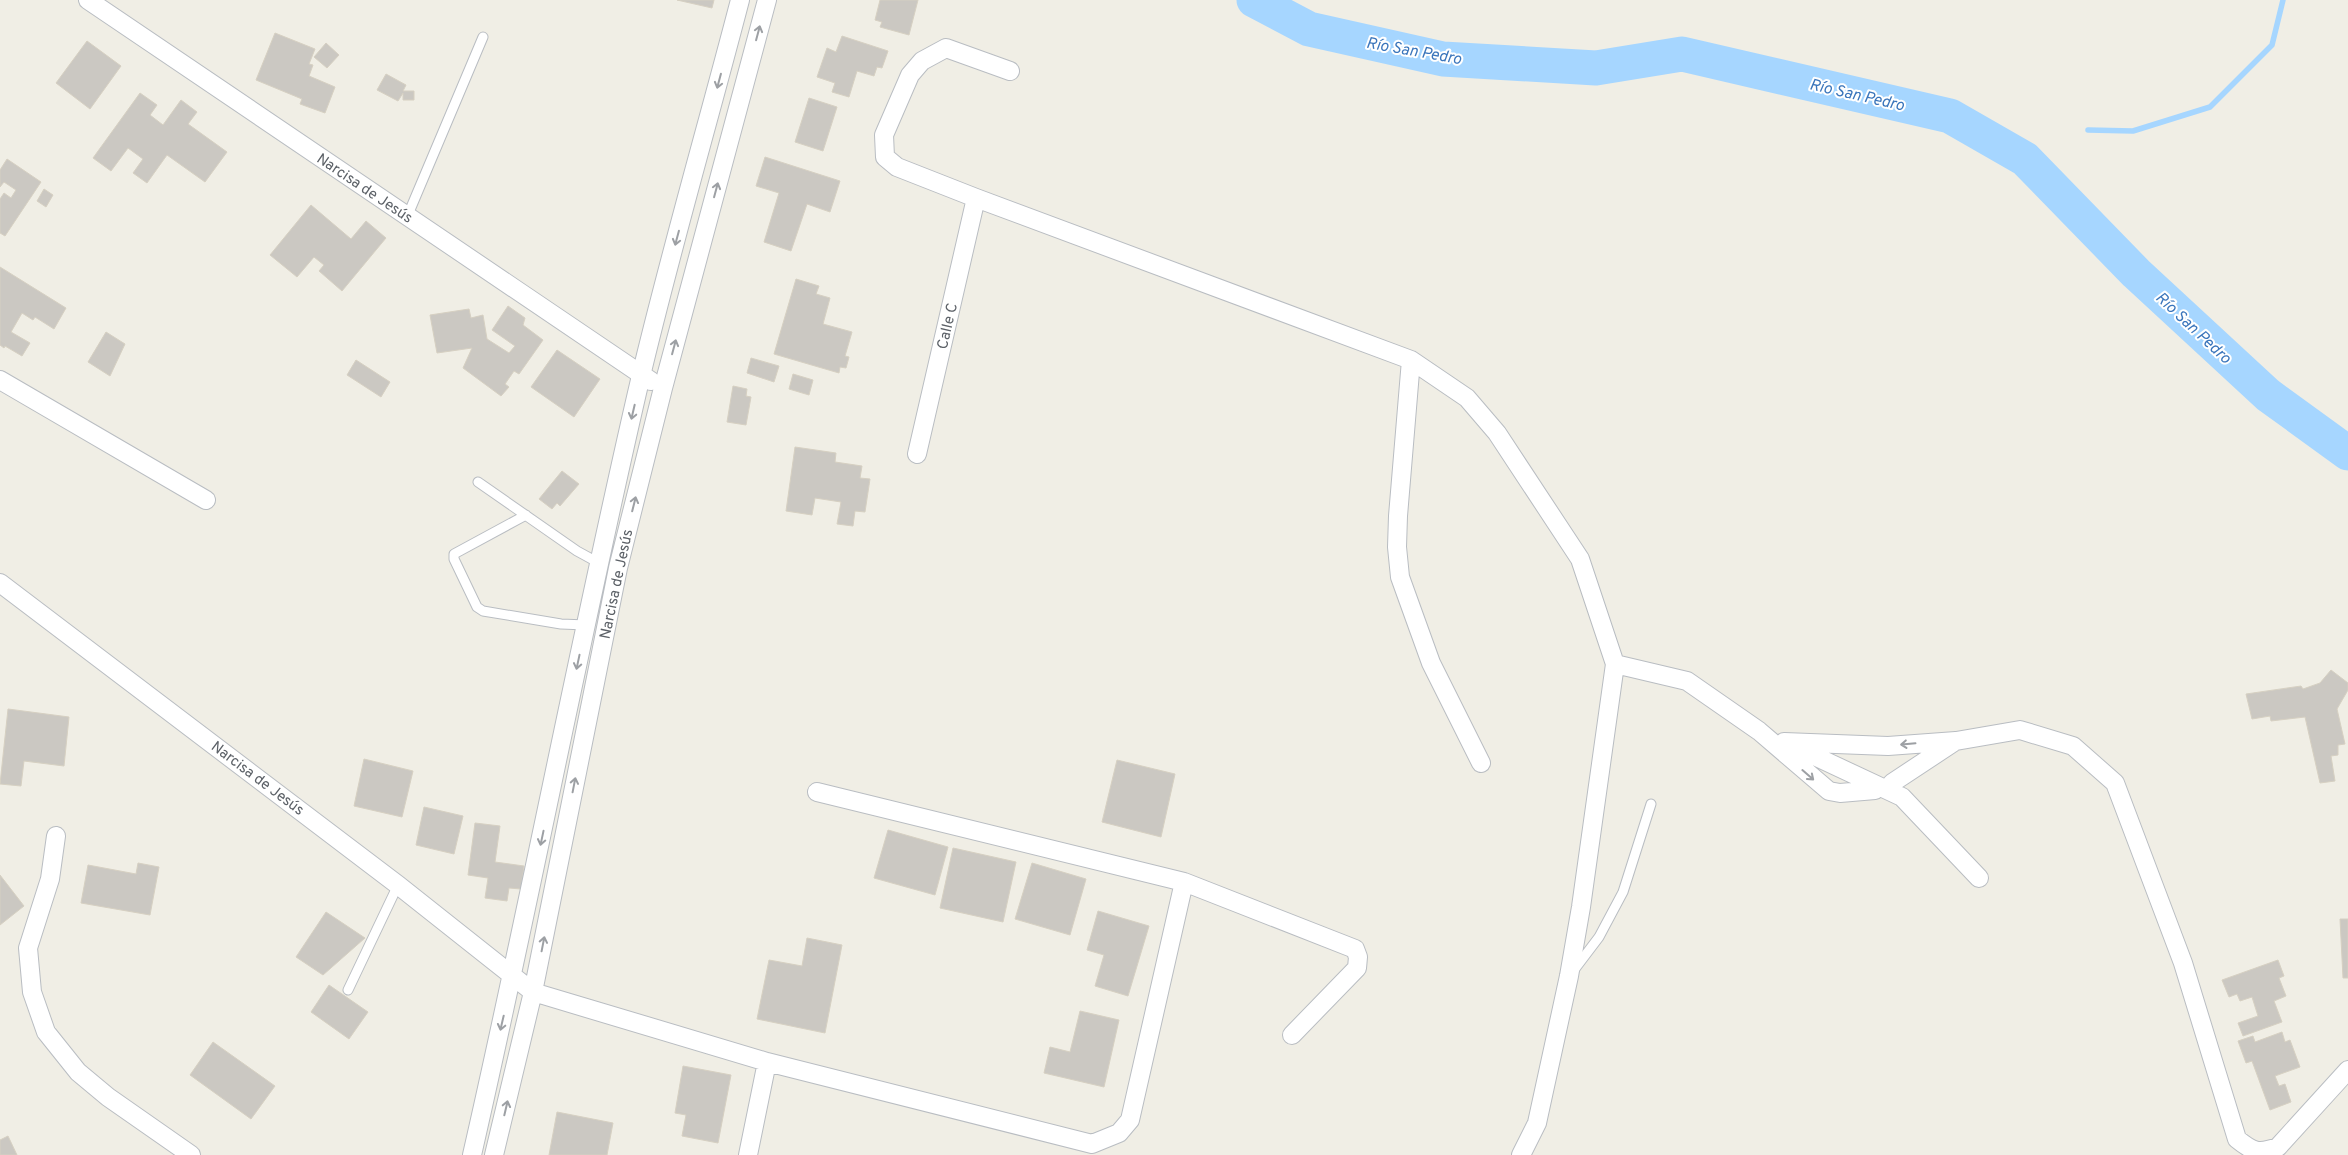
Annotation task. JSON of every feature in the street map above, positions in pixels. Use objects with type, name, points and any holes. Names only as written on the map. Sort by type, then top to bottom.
[{"type":"street","name":"Narcisa de Jesús","points":[[88,0],[641,376],[663,388]]},
{"type":"street","name":"Narcisa de Jesús","points":[[513,976],[599,562],[641,376],[740,0]]},
{"type":"street","name":"Narcisa de Jesús","points":[[0,583],[398,885],[533,992],[618,568],[663,388],[767,0]]},
{"type":"street","points":[[1010,71],[946,48],[922,61],[910,75],[884,135],[885,157],[897,167],[976,198],[1411,360],[1467,398],[1497,433],[1580,559],[1615,664],[1581,906],[1569,976],[1537,1123],[1521,1155]]},
{"type":"street","name":"Calle C","points":[[917,454],[976,198]]},
{"type":"street","points":[[1411,360],[1398,516],[1397,546],[1400,577],[1431,663],[1481,763]]},
{"type":"street","points":[[0,380],[206,500]]},
{"type":"street","points":[[599,562],[618,568]]},
{"type":"street","points":[[1615,664],[1687,681],[1758,731],[1829,791],[1840,793],[1875,790]]},
{"type":"street","points":[[1784,742],[1888,746],[1956,740],[2020,730],[2074,746],[2115,783],[2183,964],[2237,1139],[2249,1148],[2262,1152],[2278,1147],[2348,1070]]},
{"type":"street","points":[[1758,731],[1902,797],[1980,878]]},
{"type":"street","points":[[1892,784],[1956,740]]},
{"type":"street","points":[[818,792],[1184,882],[1355,949],[1358,957],[1357,968],[1292,1035]]},
{"type":"street","points":[[56,836],[50,879],[28,948],[32,992],[46,1032],[78,1072],[108,1097],[191,1155]]},
{"type":"street","points":[[494,1155],[533,992],[767,1062],[1089,1150],[1119,1133],[1130,1120],[1184,882]]},
{"type":"street","points":[[472,1155],[513,976]]},
{"type":"street","points":[[748,1155],[767,1062]]},
{"type":"lane","points":[[407,217],[483,37]]},
{"type":"lane","points":[[478,482],[576,551],[599,562]]},
{"type":"lane","points":[[526,515],[454,554],[454,559],[477,607],[483,611],[561,624],[586,625]]},
{"type":"lane","points":[[1569,976],[1599,937],[1624,892],[1651,804]]},
{"type":"lane","points":[[348,990],[398,885]]},
{"type":"building","points":[[677,0],[714,0],[712,8]]},
{"type":"building","points":[[880,0],[918,0],[909,35],[880,27],[882,22],[875,20]]},
{"type":"building","points":[[275,33],[315,49],[309,64],[313,65],[309,76],[335,87],[325,113],[300,104],[302,99],[256,80]]},
{"type":"building","points":[[842,36],[888,51],[882,68],[877,67],[874,76],[857,71],[849,97],[832,92],[835,83],[817,77],[827,48],[836,52]]},
{"type":"building","points":[[87,41],[121,66],[90,109],[56,83]]},
{"type":"building","points":[[326,43],[339,55],[327,68],[314,57]]},
{"type":"building","points":[[386,74],[406,85],[403,91],[414,91],[414,100],[403,100],[403,93],[398,101],[377,90]]},
{"type":"building","points":[[140,93],[157,105],[150,115],[163,125],[181,100],[197,112],[188,124],[227,152],[205,182],[167,155],[147,183],[133,173],[143,159],[128,148],[111,171],[93,158]]},
{"type":"building","points":[[809,98],[837,107],[823,151],[795,142]]},
{"type":"building","points":[[765,157],[840,181],[830,212],[807,204],[791,251],[764,242],[779,193],[756,186]]},
{"type":"building","points":[[7,159],[41,182],[5,236],[0,233],[0,199],[4,193],[11,198],[16,190],[4,182],[0,187],[0,170]]},
{"type":"building","points":[[44,189],[53,195],[46,207],[37,201]]},
{"type":"building","points":[[311,205],[351,239],[366,221],[386,238],[342,291],[319,271],[324,265],[314,257],[297,277],[270,255]]},
{"type":"building","points":[[0,267],[66,308],[54,329],[35,317],[33,320],[22,313],[11,332],[30,343],[22,356],[0,345]]},
{"type":"building","points":[[796,279],[819,286],[816,294],[830,298],[823,324],[852,332],[845,356],[849,357],[846,368],[840,367],[839,373],[774,354]]},
{"type":"building","points":[[508,306],[525,318],[523,325],[543,340],[519,374],[514,371],[505,384],[509,387],[501,396],[463,368],[472,348],[437,353],[430,315],[469,309],[471,318],[483,315],[487,339],[509,353],[515,346],[492,330]]},
{"type":"building","points":[[106,332],[125,344],[110,376],[88,362]]},
{"type":"building","points":[[557,350],[600,379],[574,417],[531,387]]},
{"type":"building","points":[[751,358],[779,366],[774,382],[747,373]]},
{"type":"building","points":[[356,360],[390,382],[381,397],[347,375]]},
{"type":"building","points":[[793,374],[813,380],[809,395],[789,389]]},
{"type":"building","points":[[733,386],[747,389],[746,396],[751,397],[746,425],[727,422]]},
{"type":"building","points":[[795,447],[836,453],[835,462],[862,466],[860,478],[870,479],[865,512],[855,511],[853,526],[837,524],[841,502],[815,498],[812,515],[786,511]]},
{"type":"building","points":[[562,471],[579,484],[560,506],[557,503],[552,509],[539,499]]},
{"type":"building","points":[[2331,670],[2348,683],[2348,690],[2337,709],[2345,744],[2338,745],[2338,755],[2331,756],[2335,781],[2320,783],[2305,717],[2271,721],[2270,716],[2252,719],[2246,694],[2301,686],[2303,689],[2320,683]]},
{"type":"building","points":[[8,709],[69,717],[64,766],[24,761],[21,786],[0,784]]},
{"type":"building","points":[[364,759],[413,771],[402,817],[354,806]]},
{"type":"building","points":[[1117,760],[1175,774],[1161,837],[1102,822]]},
{"type":"building","points":[[424,807],[463,816],[454,854],[416,845]]},
{"type":"building","points":[[475,823],[500,826],[495,862],[524,866],[521,889],[509,888],[507,901],[485,898],[488,878],[468,875]]},
{"type":"building","points":[[888,830],[948,847],[935,895],[874,878]]},
{"type":"building","points":[[953,848],[1016,862],[1003,922],[940,908]]},
{"type":"building","points":[[138,863],[159,867],[150,915],[81,903],[88,865],[136,874]]},
{"type":"building","points":[[1032,863],[1086,879],[1070,935],[1015,919]]},
{"type":"building","points":[[0,875],[24,906],[0,925]]},
{"type":"building","points":[[1098,911],[1149,926],[1128,996],[1095,986],[1104,955],[1087,950]]},
{"type":"building","points":[[326,912],[365,938],[323,975],[296,957]]},
{"type":"building","points":[[2340,919],[2348,919],[2348,978],[2343,978]]},
{"type":"building","points":[[807,938],[842,945],[825,1033],[757,1019],[769,960],[802,966]]},
{"type":"building","points":[[2278,960],[2284,976],[2279,978],[2286,996],[2274,1001],[2282,1022],[2243,1036],[2238,1023],[2258,1016],[2252,997],[2240,1001],[2237,994],[2229,997],[2222,980]]},
{"type":"building","points":[[329,985],[368,1012],[349,1039],[311,1012]]},
{"type":"building","points":[[1080,1011],[1119,1020],[1104,1087],[1044,1073],[1050,1047],[1070,1052]]},
{"type":"building","points":[[2282,1032],[2285,1042],[2290,1040],[2300,1067],[2275,1076],[2279,1086],[2285,1084],[2291,1102],[2270,1110],[2252,1061],[2246,1063],[2238,1041],[2253,1036],[2255,1042]]},
{"type":"building","points":[[213,1042],[275,1086],[251,1119],[190,1075]]},
{"type":"building","points":[[683,1066],[731,1075],[718,1143],[682,1136],[686,1115],[675,1113]]},
{"type":"building","points":[[557,1112],[613,1123],[607,1155],[549,1155]]},
{"type":"building","points":[[8,1136],[17,1155],[0,1155],[0,1140]]},
{"type":"waterway","name":"Río San Pedro","points":[[1254,0],[1309,29],[1443,59],[1596,68],[1682,54],[1950,116],[2025,159],[2136,273],[2268,395],[2348,453]]},
{"type":"waterway","points":[[2088,130],[2133,131],[2210,107],[2272,45],[2283,0]]}]
